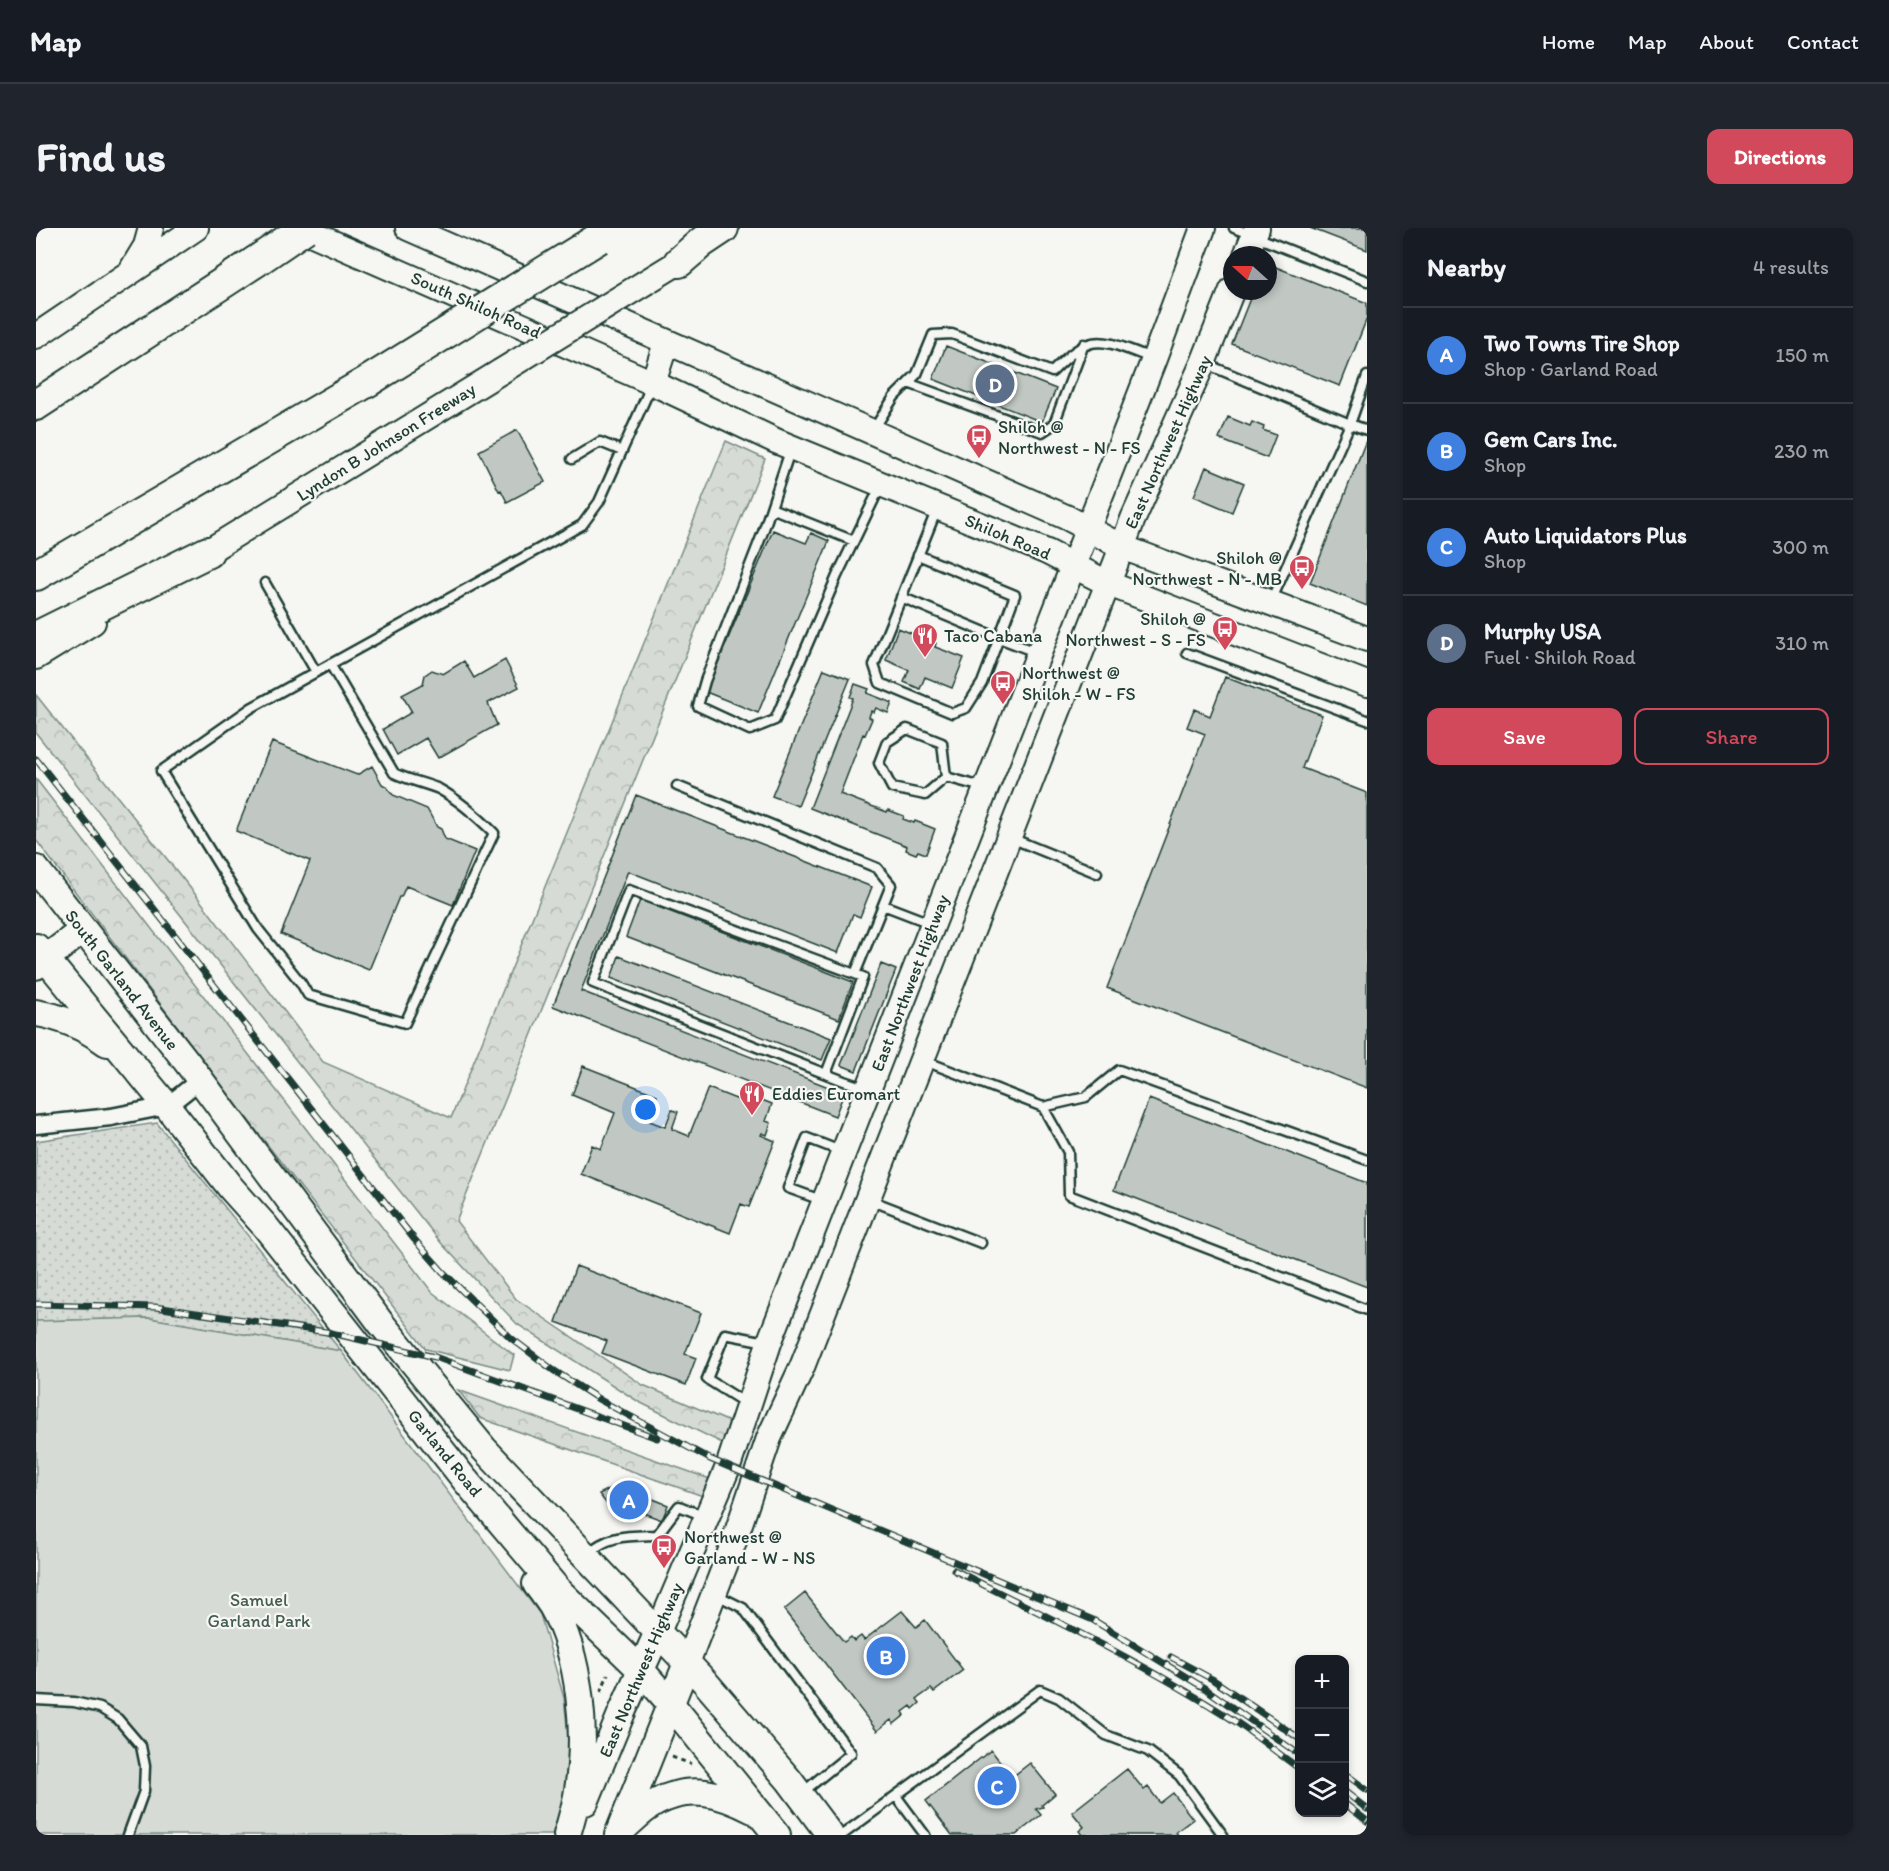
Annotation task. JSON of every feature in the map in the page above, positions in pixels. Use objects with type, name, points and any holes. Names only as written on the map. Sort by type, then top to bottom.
[{"type":"highway","points":[[36,405],[305,228]]},
{"type":"highway","points":[[679,262],[723,228]]},
{"type":"highway","points":[[36,574],[370,380],[607,233]]},
{"type":"highway","points":[[43,633],[208,552]]},
{"type":"main road","points":[[129,273],[146,246],[151,228]]},
{"type":"main road","points":[[36,336],[196,228]]},
{"type":"main road","name":"South Shiloh Road","points":[[299,228],[653,382]]},
{"type":"main road","points":[[408,228],[1068,518],[1122,547],[1367,639]]},
{"type":"main road","name":"Lyndon B Johnson Freeway","points":[[36,657],[736,228]]},
{"type":"main road","name":"East Northwest Highway","points":[[572,1835],[728,1467],[769,1343],[1154,359],[1203,228]]},
{"type":"main road","name":"East Northwest Highway","points":[[619,1833],[714,1593],[770,1438],[802,1367],[1122,547],[1203,363],[1228,300]]},
{"type":"main road","points":[[653,382],[666,343]]},
{"type":"main road","name":"Shiloh Road","points":[[653,382],[791,447],[1047,552],[1109,584],[1367,684]]},
{"type":"main road","name":"South Garland Avenue","points":[[36,869],[194,1071]]},
{"type":"main road","points":[[933,924],[969,937]]},
{"type":"main road","points":[[83,930],[39,957],[128,1058]]},
{"type":"main road","points":[[36,1013],[50,1015],[90,1031],[128,1058]]},
{"type":"main road","name":"Garland Road","points":[[128,1058],[465,1480],[558,1590],[670,1703],[777,1835]]},
{"type":"main road","name":"Garland Road","points":[[194,1071],[388,1331],[484,1449],[687,1663],[800,1794],[830,1835]]},
{"type":"main road","points":[[825,1202],[864,1207]]},
{"type":"main road","points":[[465,1480],[553,1608],[571,1653],[581,1705],[582,1745],[578,1790],[567,1835]]},
{"type":"main road","points":[[619,1833],[654,1803],[678,1794],[704,1792],[730,1798],[760,1814]]},
{"type":"street","points":[[36,1125],[111,1117],[167,1106],[194,1071]]},
{"type":"lane","points":[[1248,237],[1367,281]]},
{"type":"lane","points":[[872,432],[894,397],[917,374],[933,335],[952,334],[1052,372],[1067,356],[1084,344],[1100,341],[1154,359]]},
{"type":"lane","points":[[908,383],[1042,432],[1054,424],[1084,344]]},
{"type":"lane","points":[[1203,363],[1367,430]]},
{"type":"lane","points":[[1271,602],[1350,424],[1367,376]]},
{"type":"lane","points":[[330,664],[394,773],[438,789],[477,816],[494,833],[405,1023],[308,995],[258,929],[161,771],[251,708],[330,664],[582,525],[599,502],[653,382]]},
{"type":"lane","points":[[572,459],[600,442],[622,451]]},
{"type":"lane","points":[[791,447],[764,532],[705,681],[698,706],[750,730],[776,720],[837,576],[881,484]]},
{"type":"lane","points":[[918,555],[1015,595],[982,683],[966,708],[952,713],[880,683],[874,665],[918,555],[938,507]]},
{"type":"lane","points":[[771,508],[854,541]]},
{"type":"lane","points":[[265,583],[316,672]]},
{"type":"lane","points":[[901,597],[1038,653]]},
{"type":"lane","points":[[1187,652],[1367,720]]},
{"type":"lane","points":[[907,729],[942,743],[946,777],[925,795],[892,788],[879,763],[887,742],[907,729]]},
{"type":"lane","points":[[946,777],[986,788]]},
{"type":"lane","points":[[676,786],[877,868],[891,885],[855,974]]},
{"type":"lane","points":[[1008,837],[1097,873]]},
{"type":"lane","points":[[826,1074],[863,977],[630,890],[593,983],[826,1074],[868,1089]]},
{"type":"lane","points":[[883,905],[933,924]]},
{"type":"lane","points":[[921,1059],[1043,1107],[1086,1097],[1119,1070],[1367,1160]]},
{"type":"lane","points":[[1043,1107],[1068,1152],[1069,1195],[1367,1310]]},
{"type":"lane","points":[[825,1202],[788,1188],[807,1138],[844,1152]]},
{"type":"lane","points":[[864,1207],[981,1244]]},
{"type":"lane","points":[[748,1406],[707,1379],[725,1334],[769,1343]]},
{"type":"lane","points":[[586,1555],[599,1544],[621,1536],[657,1535],[680,1506],[707,1518]]},
{"type":"lane","points":[[714,1593],[743,1608],[851,1753],[800,1794]]},
{"type":"lane","points":[[843,1835],[1040,1690],[1059,1698],[1106,1735],[1148,1751],[1179,1775],[1223,1835]]},
{"type":"lane","points":[[36,1700],[74,1702],[100,1708],[118,1719],[141,1746],[146,1766],[144,1791],[128,1835]]},
{"type":"lane","points":[[896,1796],[925,1835]]},
{"type":"path","points":[[600,1692],[608,1674]]},
{"type":"path","points":[[669,1754],[675,1760],[696,1766]]},
{"type":"green space","points":[[726,441],[765,459],[456,1221],[516,1299],[643,1385],[732,1423],[724,1444],[639,1402],[517,1324],[442,1244],[36,733],[36,695],[199,899],[323,1062],[451,1118]]},
{"type":"green space","points":[[36,779],[432,1292],[514,1355],[510,1370],[426,1349],[36,840]]},
{"type":"green space","points":[[157,1123],[341,1351],[149,1318],[36,1321],[36,1141]]},
{"type":"green space","name":"Samuel Garland Park","points":[[149,1318],[341,1351],[540,1614],[564,1698],[572,1773],[552,1835],[36,1835],[36,1321]]},
{"type":"green space","points":[[458,1390],[710,1479],[703,1496],[480,1418]]},
{"type":"building","points":[[1310,228],[1367,228],[1367,250]]},
{"type":"building","points":[[1277,268],[1367,303],[1367,318],[1340,386],[1232,344],[1249,300],[1277,300]]},
{"type":"building","points":[[946,346],[1056,389],[1042,422],[933,379]]},
{"type":"building","points":[[1228,417],[1250,426],[1252,422],[1276,435],[1267,458],[1219,439]]},
{"type":"building","points":[[517,430],[545,482],[507,502],[479,451]]},
{"type":"building","points":[[1367,438],[1367,606],[1310,583]]},
{"type":"building","points":[[1206,467],[1244,483],[1232,512],[1194,496]]},
{"type":"building","points":[[773,530],[806,543],[811,533],[829,541],[758,713],[706,692]]},
{"type":"building","name":"Taco Cabana","points":[[898,628],[936,643],[935,647],[964,658],[952,688],[925,677],[920,689],[904,682],[909,670],[886,660]]},
{"type":"building","points":[[505,660],[519,687],[488,703],[497,725],[438,758],[426,738],[397,755],[383,729],[412,712],[402,695],[423,684],[425,675],[432,670],[443,674],[464,661],[474,678]]},
{"type":"building","points":[[824,669],[850,679],[798,806],[772,796]]},
{"type":"building","points":[[1225,677],[1322,715],[1302,768],[1367,793],[1367,1088],[1107,988],[1205,734],[1187,727],[1194,709],[1210,716]]},
{"type":"building","points":[[855,684],[869,689],[867,693],[892,703],[888,713],[876,708],[874,712],[871,711],[869,717],[872,719],[865,735],[863,734],[840,794],[935,829],[926,854],[918,851],[916,854],[906,850],[907,846],[810,808],[853,698],[850,697]]},
{"type":"building","points":[[272,742],[357,775],[372,766],[382,784],[393,795],[427,809],[445,839],[475,851],[453,905],[406,886],[399,897],[369,970],[281,934],[310,861],[236,831]]},
{"type":"building","points":[[636,795],[872,887],[860,917],[853,914],[838,953],[628,871],[581,991],[844,1093],[835,1116],[553,1006]]},
{"type":"building","points":[[640,900],[853,982],[839,1019],[626,937]]},
{"type":"building","points":[[619,956],[831,1038],[822,1060],[611,978]]},
{"type":"building","points":[[881,964],[896,970],[856,1071],[841,1065]]},
{"type":"building","points":[[583,1066],[657,1095],[647,1120],[665,1127],[672,1110],[678,1112],[672,1129],[689,1136],[708,1088],[746,1103],[749,1095],[772,1104],[766,1121],[771,1123],[767,1135],[762,1133],[761,1135],[775,1141],[749,1207],[741,1204],[730,1233],[581,1174],[592,1145],[601,1149],[615,1113],[572,1095]]},
{"type":"building","points":[[1149,1099],[1367,1183],[1367,1287],[1114,1190]]},
{"type":"building","points":[[576,1266],[701,1313],[685,1354],[696,1358],[686,1385],[602,1353],[607,1341],[556,1322]]},
{"type":"building","points":[[618,1485],[668,1505],[662,1520],[627,1507],[616,1516],[599,1494]]},
{"type":"building","points":[[805,1593],[844,1642],[851,1637],[854,1641],[861,1636],[864,1640],[902,1611],[916,1627],[925,1620],[963,1670],[934,1692],[931,1689],[917,1699],[920,1703],[913,1709],[911,1706],[903,1712],[905,1715],[894,1724],[891,1720],[877,1731],[784,1610]]},
{"type":"building","points":[[991,1750],[1012,1777],[1030,1763],[1055,1794],[1042,1805],[1043,1807],[1036,1809],[1041,1815],[1016,1835],[952,1835],[926,1801]]},
{"type":"building","points":[[1127,1769],[1144,1790],[1148,1787],[1160,1803],[1173,1793],[1193,1819],[1176,1832],[1178,1835],[1082,1835],[1079,1831],[1084,1827],[1072,1812]]},
{"type":"railway","points":[[36,759],[414,1239],[443,1272],[511,1338],[553,1370],[600,1400],[710,1459],[1093,1620],[1206,1689],[1295,1751]]},
{"type":"railway","points":[[36,1304],[155,1307],[327,1332],[435,1357],[657,1438]]},
{"type":"railway","points":[[954,1570],[1165,1679],[1233,1720],[1295,1765]]},
{"type":"railway","points":[[1171,1657],[1212,1679],[1295,1736]]},
{"type":"railway","points":[[1349,1777],[1367,1790]]},
{"type":"railway","points":[[1349,1795],[1367,1809]]},
{"type":"railway","points":[[1349,1807],[1367,1821]]},
{"type":"place","name":"Murphy USA","points":[[995,384]]},
{"type":"place","name":"Shiloh @ Northwest - N - FS","points":[[979,460]]},
{"type":"place","name":"Shiloh @ Northwest - N - MB","points":[[1302,591]]},
{"type":"place","name":"Shiloh @ Northwest - S - FS","points":[[1225,652]]},
{"type":"place","name":"Taco Cabana","points":[[925,659]]},
{"type":"place","name":"Northwest @ Shiloh - W - FS","points":[[1003,706]]},
{"type":"place","name":"Eddies Euromart","points":[[752,1117]]},
{"type":"place","name":"Two Towns Tire Shop","points":[[629,1500]]},
{"type":"place","name":"Northwest @ Garland - W - NS","points":[[664,1570]]},
{"type":"place","name":"Gem Cars Inc.","points":[[886,1656]]},
{"type":"place","name":"Auto Liquidators Plus","points":[[997,1786]]}]
